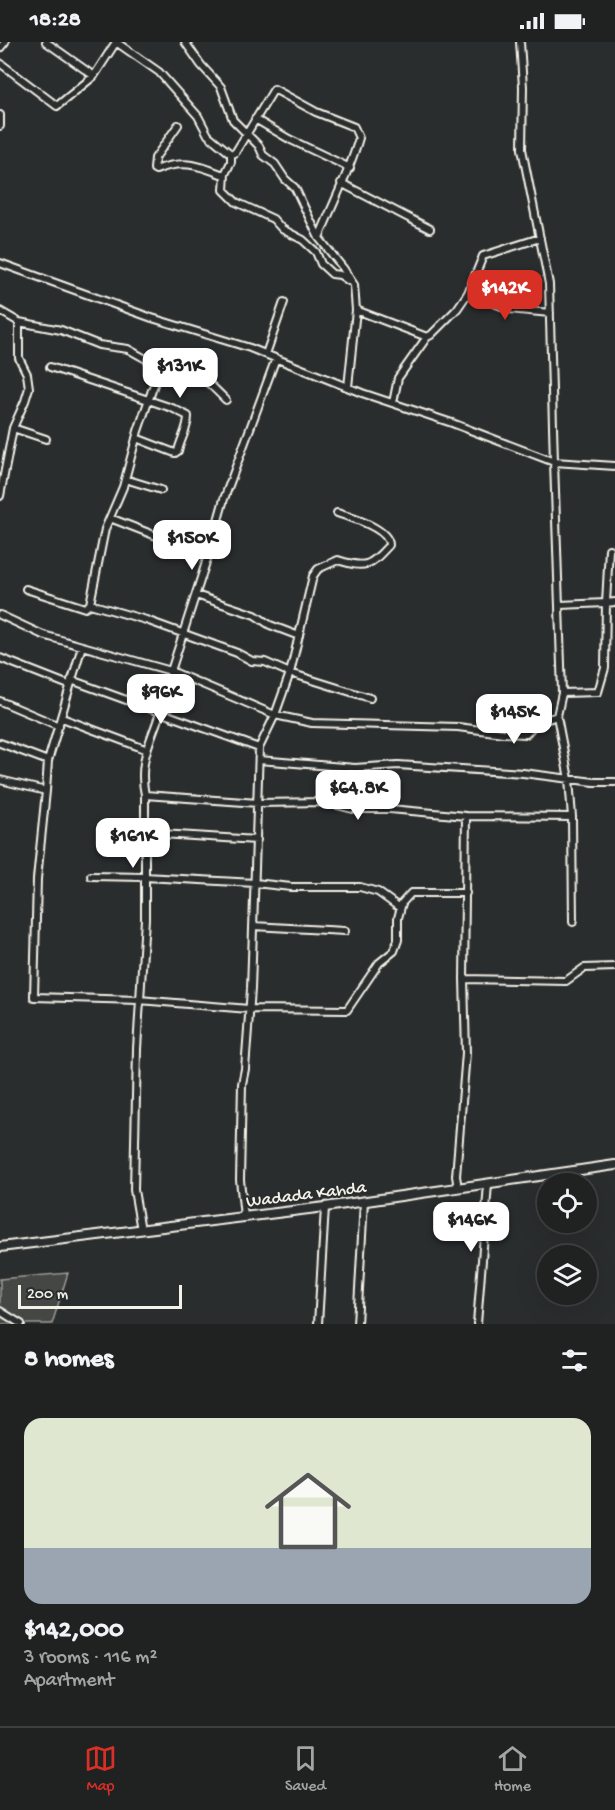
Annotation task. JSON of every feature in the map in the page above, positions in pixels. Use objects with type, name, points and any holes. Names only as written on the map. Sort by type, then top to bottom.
[{"type":"main road","name":"Wadada Kahda","points":[[0,1247],[325,1207],[615,1165]]},
{"type":"street","points":[[0,48],[4,42]]},
{"type":"street","points":[[45,42],[94,76]]},
{"type":"street","points":[[0,63],[57,106],[94,76],[116,42],[159,72],[198,116],[207,135],[231,154]]},
{"type":"street","points":[[185,42],[221,87],[233,120],[295,188],[319,238],[354,285],[356,310],[348,387]]},
{"type":"street","points":[[520,42],[523,87],[522,150],[549,284],[560,605],[561,693],[557,716],[569,778],[572,817],[573,921]]},
{"type":"street","points":[[231,154],[235,153],[273,89],[316,112],[354,128],[359,138],[350,168],[341,183],[319,238]]},
{"type":"street","points":[[0,115],[0,126]]},
{"type":"street","points":[[255,119],[289,139],[350,168]]},
{"type":"street","points":[[178,125],[155,158],[154,169],[186,163],[225,174]]},
{"type":"street","points":[[231,154],[231,162],[225,174],[224,190],[236,202],[273,219],[282,229],[303,240],[316,252],[321,264],[332,274],[340,274],[354,285]]},
{"type":"street","points":[[341,183],[430,229]]},
{"type":"street","points":[[393,403],[398,378],[426,337],[431,335],[457,309],[468,293],[483,256],[540,238]]},
{"type":"street","points":[[0,263],[152,318],[250,348],[348,387],[453,423],[554,462],[615,466]]},
{"type":"street","points":[[468,293],[509,309],[550,313]]},
{"type":"street","points":[[266,354],[284,302]]},
{"type":"street","points":[[356,310],[426,337]]},
{"type":"street","points":[[0,311],[19,322],[61,330],[99,345],[128,350],[160,367]]},
{"type":"street","points":[[0,496],[3,455],[28,388],[27,374],[20,358],[19,322]]},
{"type":"street","points":[[141,1230],[134,1190],[139,1000],[145,919],[145,795],[142,782],[145,749],[160,712],[224,499],[276,358]]},
{"type":"street","points":[[26,589],[85,608],[90,604],[105,529],[125,479],[160,367],[167,360],[182,363],[204,377],[226,400]]},
{"type":"street","points":[[50,367],[149,400],[188,416],[188,427],[175,453],[136,438]]},
{"type":"street","points":[[13,428],[46,439]]},
{"type":"street","points":[[125,479],[161,490]]},
{"type":"street","points":[[244,1216],[240,1180],[241,1096],[249,1008],[259,748],[275,715],[290,673],[313,576],[318,569],[338,560],[355,565],[373,562],[389,545],[386,536],[364,521],[336,513]]},
{"type":"street","points":[[110,518],[208,556]]},
{"type":"street","points":[[561,693],[597,693],[605,668],[609,549]]},
{"type":"street","points":[[196,595],[255,615],[270,625],[299,636]]},
{"type":"street","points":[[560,605],[615,602]]},
{"type":"street","points":[[90,604],[146,620],[237,653],[252,661],[265,662],[290,673],[370,698]]},
{"type":"street","points":[[0,615],[43,635],[171,671],[275,715],[312,723],[458,727],[526,734],[536,723],[557,716]]},
{"type":"street","points":[[82,646],[48,761],[37,879],[34,998],[139,1000],[249,1008],[347,1010],[380,963],[394,951],[398,940],[400,908],[411,893],[466,893]]},
{"type":"street","points":[[0,658],[259,748]]},
{"type":"street","points":[[0,701],[59,726]]},
{"type":"street","points":[[62,718],[145,749]]},
{"type":"street","points":[[0,743],[48,761]]},
{"type":"street","points":[[259,760],[355,768],[398,765],[615,782]]},
{"type":"street","points":[[0,780],[46,792]]},
{"type":"street","points":[[145,795],[258,802],[325,802],[353,809],[390,809],[466,816],[572,817]]},
{"type":"street","points":[[458,1188],[456,1176],[466,1053],[464,979],[466,816]]},
{"type":"street","points":[[145,833],[257,840]]},
{"type":"street","points":[[91,876],[255,883],[291,887],[360,887],[378,892],[400,908]]},
{"type":"street","points":[[253,926],[345,932]]},
{"type":"street","points":[[464,979],[566,981],[584,968],[615,967]]},
{"type":"street","points":[[477,1324],[488,1184]]},
{"type":"street","points":[[357,1324],[364,1201]]},
{"type":"street","points":[[318,1324],[325,1207]]},
{"type":"street","points":[[0,1311],[21,1324]]},
{"type":"shaded area","points":[[68,1273],[52,1324],[0,1324],[0,1279]]}]
